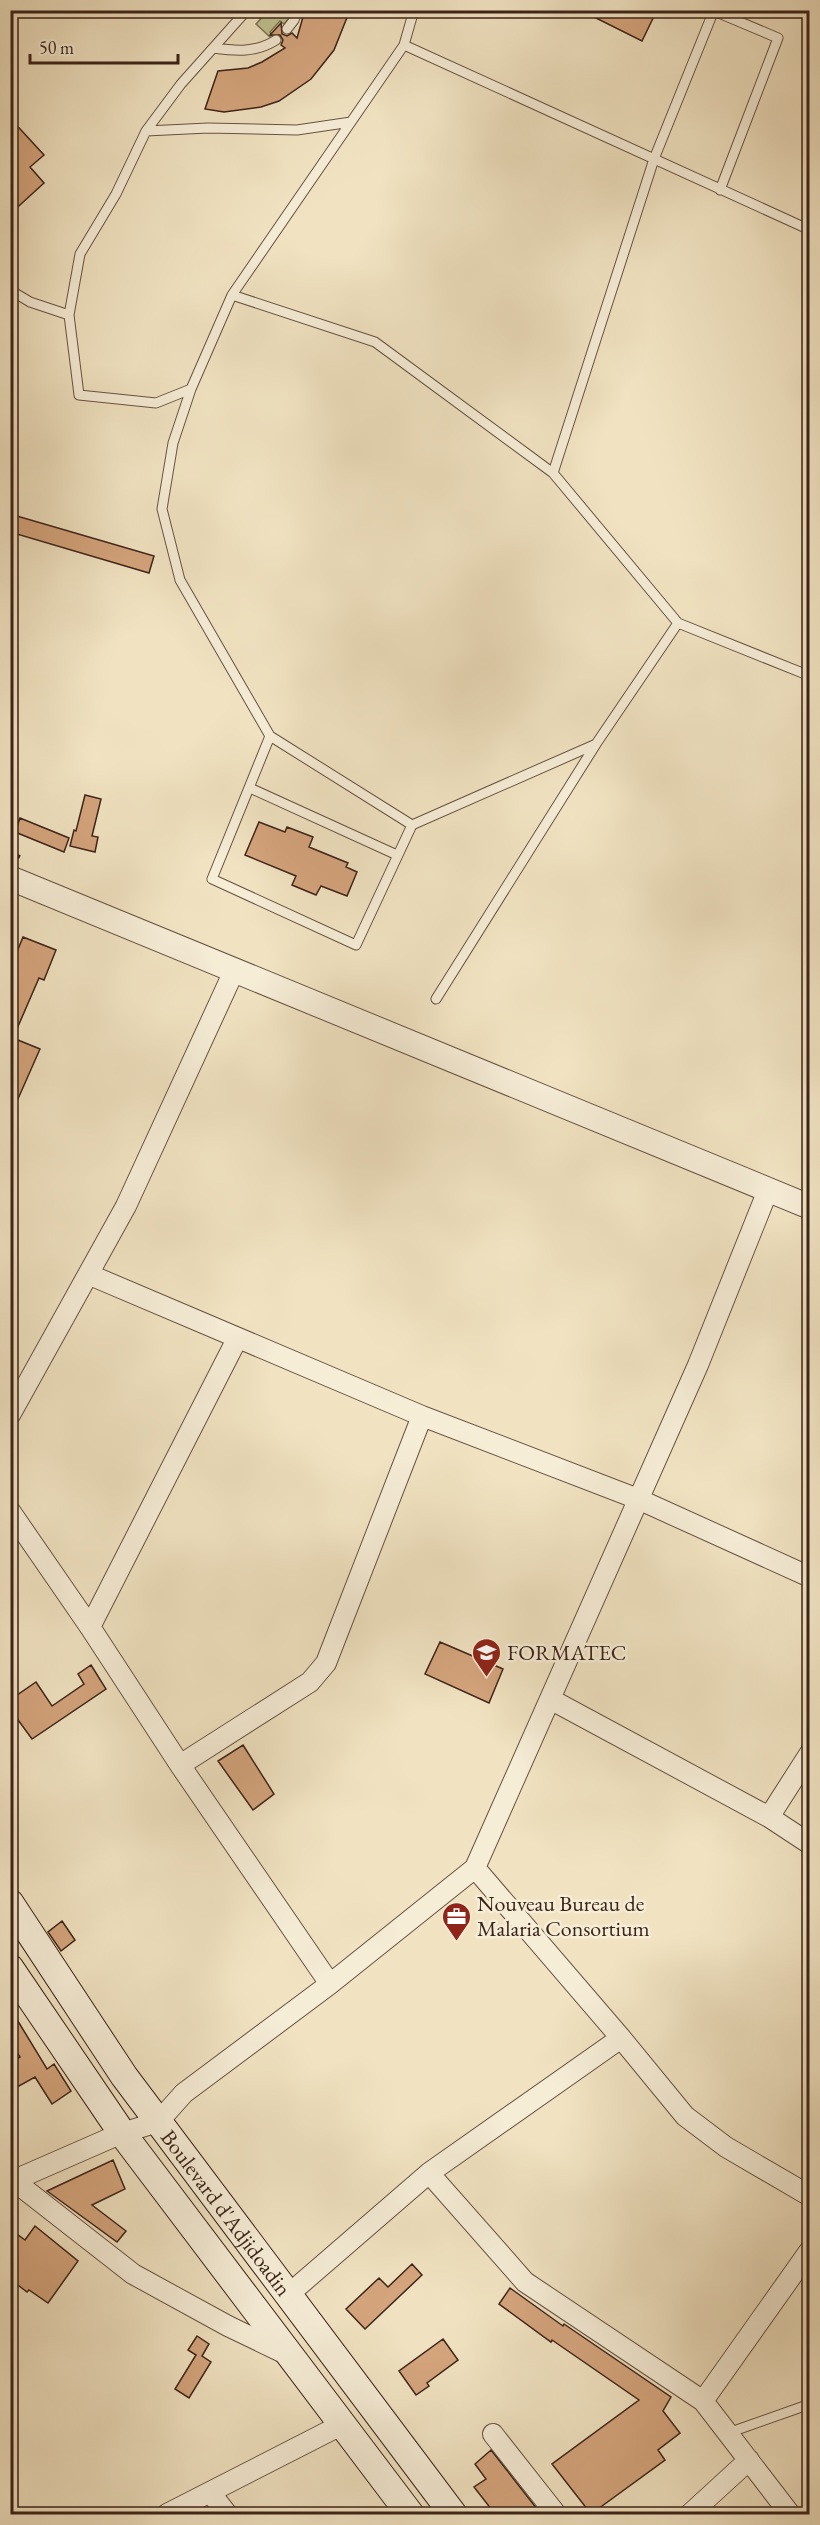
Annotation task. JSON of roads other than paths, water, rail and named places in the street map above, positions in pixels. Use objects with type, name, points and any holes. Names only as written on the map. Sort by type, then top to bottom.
[{"type":"main road","name":"Boulevard d'Adjidoadin","points":[[10,1903],[124,2076],[453,2514]]},
{"type":"main road","name":"Boulevard d'Adjidoadin","points":[[10,1968],[122,2133],[410,2514]]},
{"type":"street","points":[[10,878],[810,1207]]},
{"type":"street","points":[[10,1415],[90,1275],[126,1206],[234,971]]},
{"type":"street","points":[[292,2357],[228,2326],[133,2274],[12,2182],[122,2133],[158,2122],[184,2093],[330,1984],[475,1868],[698,1365],[768,1190]]},
{"type":"street","points":[[90,1275],[422,1416],[638,1498],[810,1577]]},
{"type":"street","points":[[90,1627],[237,1339]]},
{"type":"street","points":[[180,1765],[310,1682],[326,1663],[422,1416]]},
{"type":"street","points":[[10,1510],[330,1984]]},
{"type":"street","points":[[550,1699],[769,1818],[810,1844]]},
{"type":"street","points":[[769,1818],[810,1753]]},
{"type":"street","points":[[475,1868],[685,2116],[726,2147],[810,2196]]},
{"type":"street","points":[[289,2294],[429,2173],[621,2038]]},
{"type":"street","points":[[429,2173],[525,2282],[703,2401],[790,2514]]},
{"type":"street","points":[[703,2401],[810,2250]]},
{"type":"street","points":[[166,2514],[343,2424]]},
{"type":"street","points":[[493,2433],[556,2514]]},
{"type":"street","points":[[690,2514],[749,2460]]},
{"type":"street","points":[[210,2492],[227,2514]]},
{"type":"lane","points":[[191,389],[156,404],[79,395],[69,315],[80,254],[116,194],[146,131],[181,84],[247,10]]},
{"type":"lane","points":[[287,28],[294,20],[298,10]]},
{"type":"lane","points":[[412,825],[270,736],[180,580],[162,509],[172,443],[191,389],[232,295],[404,45],[414,10]]},
{"type":"lane","points":[[552,473],[654,159],[714,11],[778,38],[720,190]]},
{"type":"lane","points":[[213,48],[242,52],[258,49],[276,40]]},
{"type":"lane","points":[[404,45],[810,230]]},
{"type":"lane","points":[[146,131],[208,128],[297,130],[351,122]]},
{"type":"lane","points":[[10,290],[30,302],[69,315]]},
{"type":"lane","points":[[232,295],[375,342],[552,473],[678,623],[810,676]]},
{"type":"lane","points":[[436,999],[596,744],[678,623]]},
{"type":"lane","points":[[270,736],[213,879],[356,945],[412,825],[596,744]]},
{"type":"lane","points":[[250,788],[397,855]]},
{"type":"lane","points":[[728,2433],[810,2404]]},
{"type":"place","name":"FORMATEC","points":[[486,1678]]},
{"type":"place","name":"Nouveau Bureau de Malaria Consortium","points":[[456,1942]]}]
